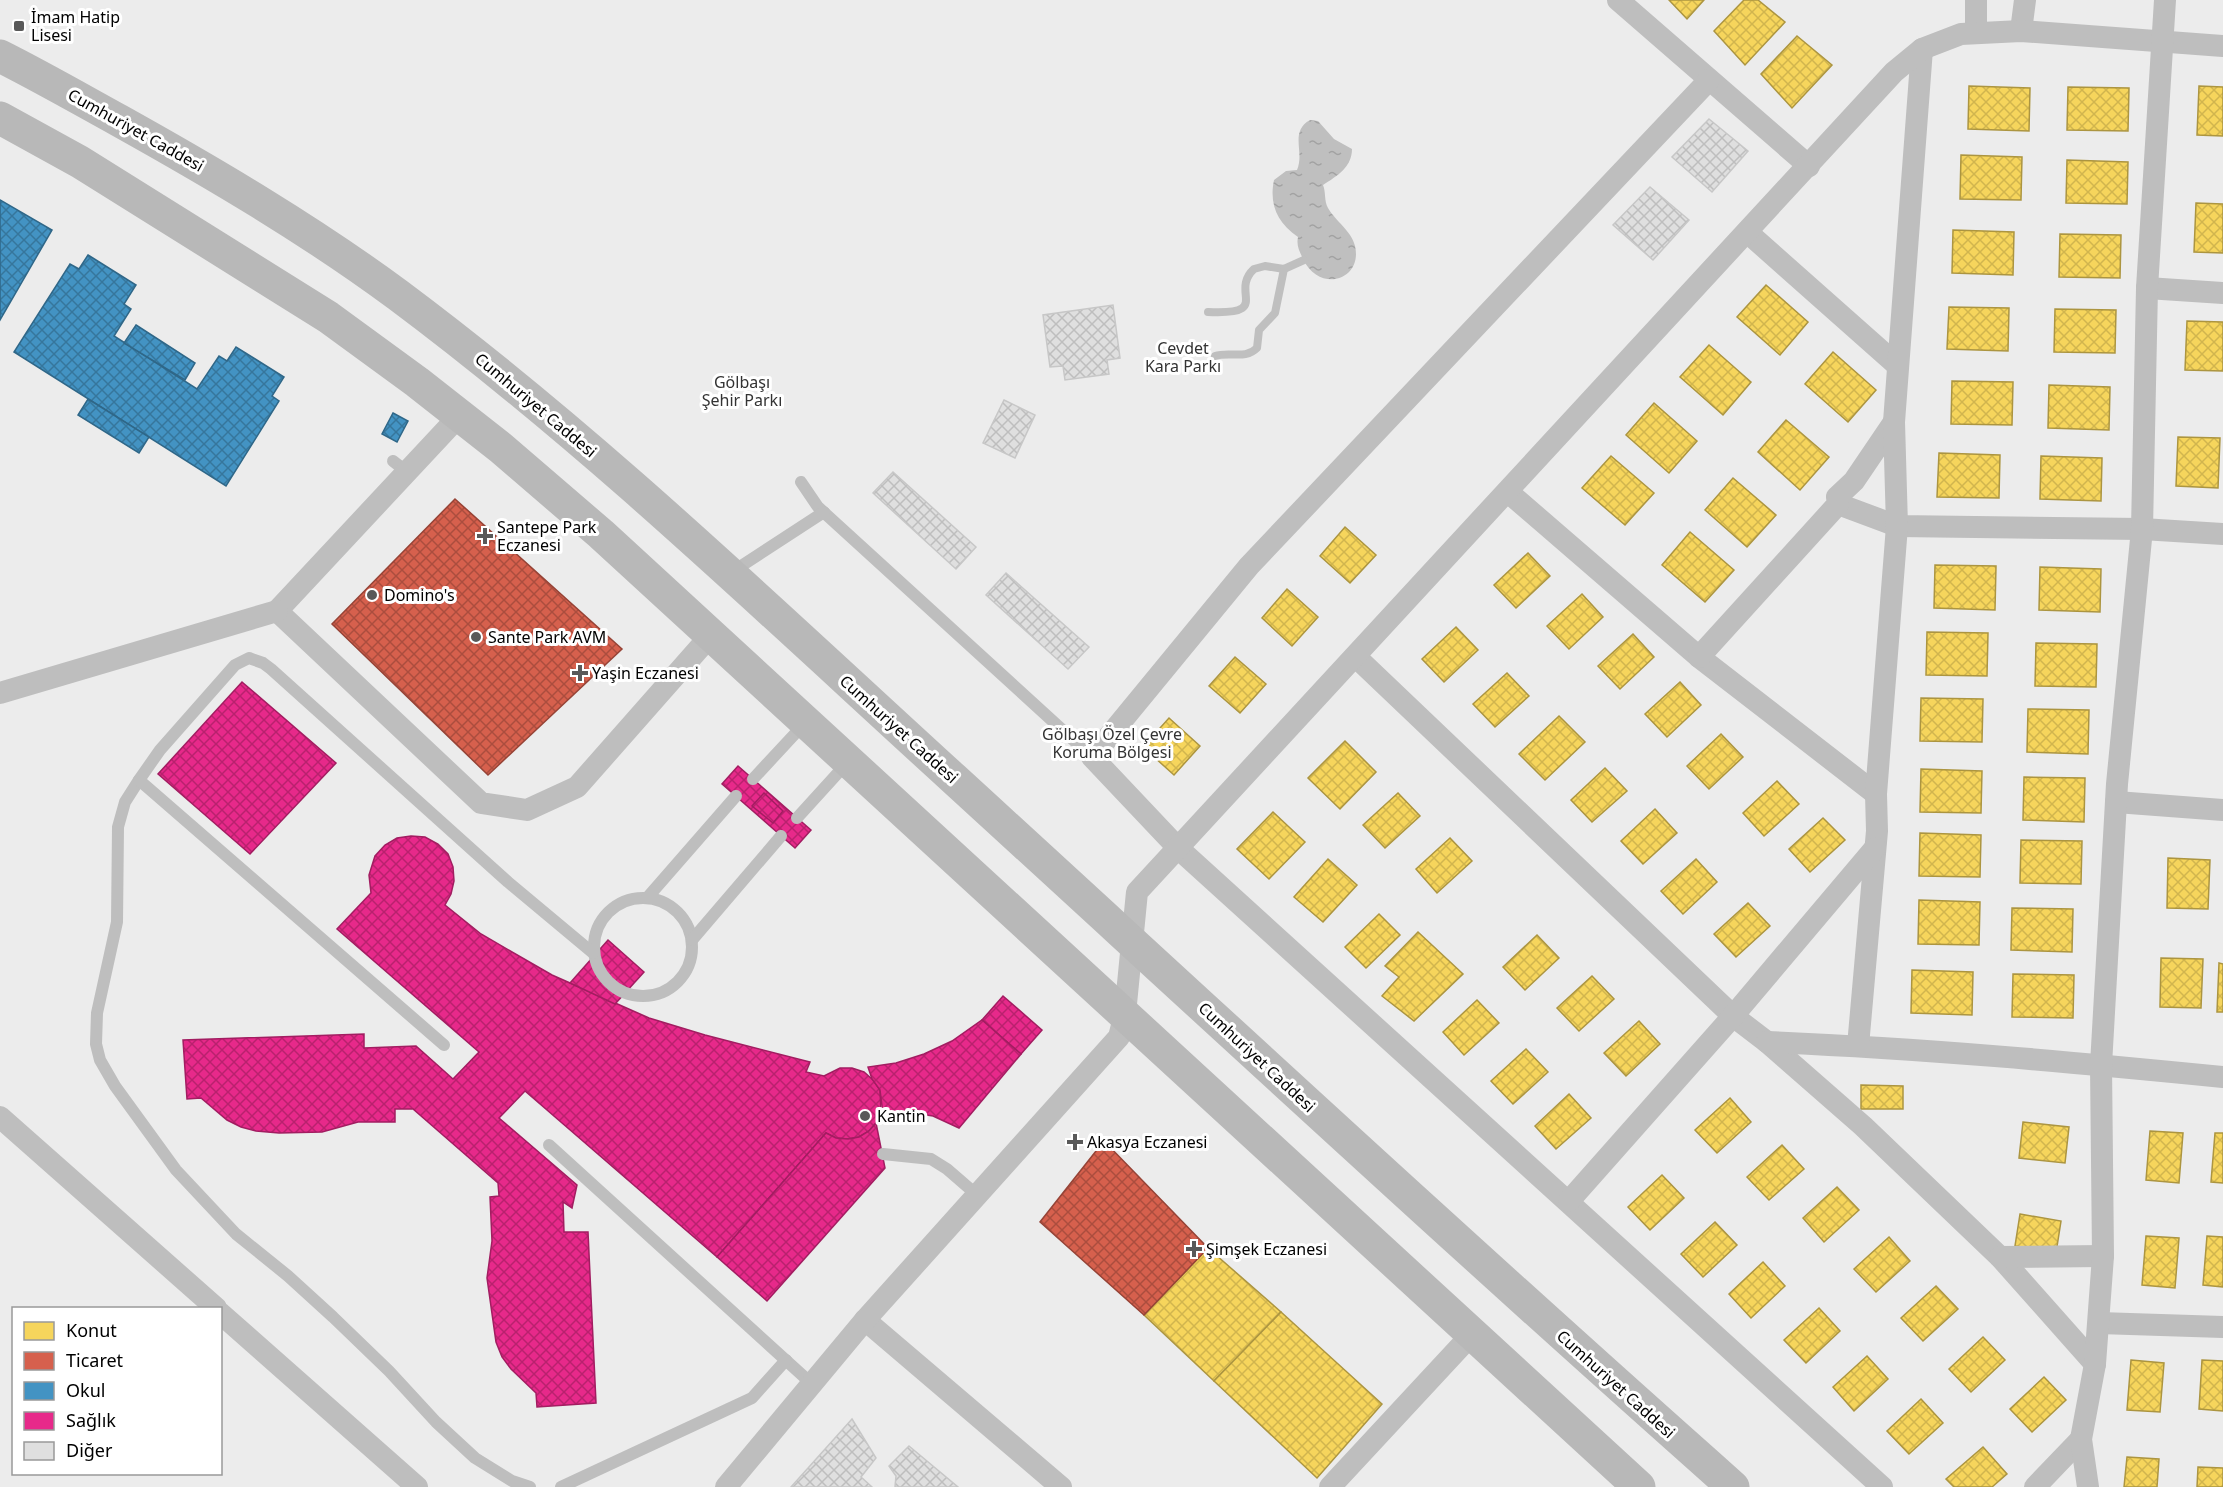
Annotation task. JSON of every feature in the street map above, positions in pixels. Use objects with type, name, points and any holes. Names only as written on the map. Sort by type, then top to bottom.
[{"type":"main road","name":"Cumhuriyet Caddesi","points":[[0,56],[202,166],[299,227],[393,291],[473,352],[555,420],[729,573],[1578,1351],[1732,1487]]},
{"type":"main road","points":[[0,118],[80,162],[328,317],[501,448],[601,534],[1639,1487]]},
{"type":"street","points":[[1618,0],[1809,166]]},
{"type":"street","points":[[1976,0],[1976,33]]},
{"type":"street","points":[[2021,31],[2025,0]]},
{"type":"street","points":[[2088,1487],[2081,1439],[2095,1364],[2103,1256],[2101,1065],[2116,802],[2142,529],[2147,288],[2165,0]]},
{"type":"street","points":[[726,1487],[865,1320],[1119,1037],[1125,1014],[1137,892],[1894,72],[1923,50],[1961,34],[2021,31],[2223,46]]},
{"type":"street","points":[[1858,1046],[1877,831],[1876,794],[1898,526],[1894,422],[1923,50]]},
{"type":"street","points":[[1709,80],[1249,566],[1092,757],[1179,849],[1882,1487]]},
{"type":"street","points":[[1748,232],[1898,365]]},
{"type":"street","points":[[2147,288],[2223,293]]},
{"type":"street","points":[[0,693],[277,611],[400,466],[460,415]]},
{"type":"street","points":[[1838,504],[1837,497],[1854,481],[1894,422]]},
{"type":"street","points":[[1508,492],[1699,657],[1876,794]]},
{"type":"street","points":[[1699,657],[1838,504]]},
{"type":"street","points":[[1838,504],[1898,526],[2142,529],[2223,534]]},
{"type":"street","points":[[277,611],[481,803],[527,810],[577,787],[711,635]]},
{"type":"street","points":[[1356,657],[1732,1016],[1767,1042],[1863,1126],[2000,1257],[2095,1364]]},
{"type":"street","points":[[2116,802],[2223,810]]},
{"type":"street","points":[[1569,1201],[1732,1016],[1875,848]]},
{"type":"street","points":[[1767,1042],[1858,1046],[2223,1077]]},
{"type":"street","points":[[0,1117],[215,1307]]},
{"type":"street","points":[[2000,1257],[2103,1256]]},
{"type":"street","points":[[222,1314],[417,1487]]},
{"type":"street","points":[[865,1320],[1061,1487]]},
{"type":"street","points":[[2098,1323],[2223,1327]]},
{"type":"street","points":[[1330,1487],[1473,1333]]},
{"type":"street","points":[[2034,1487],[2081,1439]]},
{"type":"lane","points":[[801,482],[824,512],[1092,757]]},
{"type":"lane","points":[[729,573],[824,512]]},
{"type":"lane","points":[[530,1487],[512,1481],[475,1458],[436,1422],[389,1371],[333,1317],[288,1276],[236,1234],[176,1170],[100,1060],[96,1044],[97,1013],[117,922],[118,827],[124,802],[160,750],[235,665],[249,658],[263,663],[500,875],[593,954]]},
{"type":"lane","points":[[753,779],[806,722]]},
{"type":"lane","points":[[797,818],[849,761]]},
{"type":"lane","points":[[139,780],[444,1045]]},
{"type":"lane","points":[[646,898],[736,796]]},
{"type":"lane","points":[[692,940],[781,836]]},
{"type":"lane","points":[[632,898],[646,898],[668,904],[677,911],[689,930],[692,940],[691,959],[681,979],[665,991],[645,997],[625,993],[607,982],[596,964],[593,939],[598,925],[618,904],[632,898]]},
{"type":"lane","points":[[549,1145],[812,1384]]},
{"type":"lane","points":[[883,1154],[931,1159],[947,1169],[977,1195]]},
{"type":"lane","points":[[561,1487],[752,1398],[786,1360]]},
{"type":"green space","name":"Gölbaşı Özel Çevre Koruma Bölgesi","points":[[0,0],[2223,0],[2223,1487],[0,1487]]},
{"type":"water","points":[[1310,120],[1318,121],[1334,139],[1352,149],[1347,166],[1323,185],[1328,208],[1350,235],[1355,246],[1356,258],[1353,267],[1347,274],[1338,278],[1319,277],[1310,270],[1300,251],[1298,237],[1285,226],[1274,205],[1274,180],[1286,171],[1297,170],[1300,130]]},
{"type":"building: Konut","points":[[1669,0],[1704,0],[1687,19]]},
{"type":"building: Konut","points":[[1744,0],[1758,0],[1785,22],[1745,65],[1714,31]]},
{"type":"building: Konut","points":[[1797,36],[1832,65],[1792,108],[1761,74]]},
{"type":"building: Konut","points":[[1969,86],[2030,88],[2029,131],[1968,129]]},
{"type":"building: Konut","points":[[2199,86],[2223,87],[2223,136],[2197,135]]},
{"type":"building: Konut","points":[[2068,87],[2129,88],[2128,131],[2067,130]]},
{"type":"building: Konut","points":[[1961,155],[2022,157],[2021,200],[1960,199]]},
{"type":"building: Konut","points":[[2067,160],[2128,162],[2127,204],[2066,203]]},
{"type":"building: Konut","points":[[2196,203],[2223,204],[2223,253],[2194,252]]},
{"type":"building: Konut","points":[[1953,230],[2014,232],[2013,275],[1952,273]]},
{"type":"building: Konut","points":[[2060,234],[2121,235],[2120,278],[2059,277]]},
{"type":"building: Konut","points":[[1766,285],[1808,322],[1780,355],[1737,317]]},
{"type":"building: Konut","points":[[1949,307],[2009,308],[2008,351],[1947,349]]},
{"type":"building: Konut","points":[[2055,309],[2116,310],[2115,353],[2054,352]]},
{"type":"building: Konut","points":[[2187,321],[2223,322],[2223,371],[2185,370]]},
{"type":"building: Konut","points":[[1709,345],[1751,382],[1723,415],[1680,377]]},
{"type":"building: Konut","points":[[1833,352],[1876,390],[1848,422],[1805,384]]},
{"type":"building: Konut","points":[[1952,381],[2013,382],[2012,425],[1951,424]]},
{"type":"building: Konut","points":[[2049,385],[2110,387],[2109,430],[2048,428]]},
{"type":"building: Konut","points":[[1654,403],[1697,441],[1669,473],[1626,435]]},
{"type":"building: Konut","points":[[1786,420],[1829,457],[1800,490],[1758,452]]},
{"type":"building: Konut","points":[[2178,437],[2220,438],[2218,488],[2176,486]]},
{"type":"building: Konut","points":[[1939,453],[2000,455],[1999,498],[1937,497]]},
{"type":"building: Konut","points":[[1611,456],[1654,493],[1625,525],[1582,488]]},
{"type":"building: Konut","points":[[2041,456],[2102,458],[2101,501],[2040,499]]},
{"type":"building: Konut","points":[[1733,478],[1776,515],[1747,547],[1705,510]]},
{"type":"building: Konut","points":[[1345,527],[1376,555],[1350,583],[1320,556]]},
{"type":"building: Konut","points":[[1690,532],[1734,570],[1705,602],[1662,565]]},
{"type":"building: Konut","points":[[1528,553],[1550,576],[1516,608],[1494,585]]},
{"type":"building: Konut","points":[[1935,565],[1996,566],[1995,610],[1934,608]]},
{"type":"building: Konut","points":[[2040,567],[2101,569],[2100,612],[2039,610]]},
{"type":"building: Konut","points":[[1287,589],[1318,617],[1292,646],[1262,618]]},
{"type":"building: Konut","points":[[1582,594],[1603,617],[1569,649],[1547,626]]},
{"type":"building: Konut","points":[[1456,627],[1478,650],[1444,682],[1422,659]]},
{"type":"building: Konut","points":[[1927,632],[1988,633],[1987,676],[1926,675]]},
{"type":"building: Konut","points":[[1633,634],[1654,657],[1620,689],[1598,666]]},
{"type":"building: Konut","points":[[2036,643],[2097,644],[2096,687],[2035,686]]},
{"type":"building: Konut","points":[[1235,657],[1266,684],[1240,713],[1209,686]]},
{"type":"building: Konut","points":[[1507,673],[1529,696],[1495,727],[1473,704]]},
{"type":"building: Konut","points":[[1680,682],[1701,705],[1667,737],[1645,714]]},
{"type":"building: Konut","points":[[1921,698],[1983,699],[1982,742],[1920,741]]},
{"type":"building: Konut","points":[[2028,709],[2089,710],[2088,754],[2027,752]]},
{"type":"building: Konut","points":[[1559,716],[1585,742],[1545,780],[1519,754]]},
{"type":"building: Konut","points":[[1169,718],[1200,746],[1174,775],[1143,747]]},
{"type":"building: Konut","points":[[1721,734],[1743,757],[1709,789],[1687,766]]},
{"type":"building: Konut","points":[[1345,741],[1376,772],[1340,809],[1308,778]]},
{"type":"building: Konut","points":[[1605,768],[1627,791],[1592,822],[1571,800]]},
{"type":"building: Konut","points":[[1921,769],[1982,771],[1981,813],[1920,812]]},
{"type":"building: Konut","points":[[2024,777],[2085,778],[2084,822],[2023,820]]},
{"type":"building: Konut","points":[[1777,781],[1799,804],[1764,836],[1743,813]]},
{"type":"building: Konut","points":[[1398,793],[1420,816],[1385,848],[1363,825]]},
{"type":"building: Konut","points":[[1655,809],[1677,833],[1643,864],[1621,841]]},
{"type":"building: Konut","points":[[1273,812],[1305,842],[1269,879],[1237,849]]},
{"type":"building: Konut","points":[[1823,818],[1845,840],[1810,872],[1789,849]]},
{"type":"building: Konut","points":[[1920,833],[1981,835],[1980,877],[1919,876]]},
{"type":"building: Konut","points":[[1450,838],[1472,861],[1437,893],[1416,869]]},
{"type":"building: Konut","points":[[2021,840],[2082,841],[2081,884],[2020,883]]},
{"type":"building: Konut","points":[[2168,858],[2210,860],[2208,909],[2167,908]]},
{"type":"building: Konut","points":[[1328,859],[1357,885],[1323,922],[1294,897]]},
{"type":"building: Konut","points":[[1696,859],[1717,882],[1683,914],[1661,891]]},
{"type":"building: Konut","points":[[1919,900],[1980,902],[1979,945],[1918,944]]},
{"type":"building: Konut","points":[[1748,903],[1770,926],[1736,957],[1714,934]]},
{"type":"building: Konut","points":[[2012,908],[2073,909],[2072,952],[2011,950]]},
{"type":"building: Konut","points":[[1379,914],[1400,935],[1366,968],[1345,947]]},
{"type":"building: Konut","points":[[1418,932],[1463,974],[1414,1021],[1382,996],[1399,977],[1385,966]]},
{"type":"building: Konut","points":[[1537,935],[1559,958],[1525,990],[1503,967]]},
{"type":"building: Konut","points":[[2161,958],[2203,959],[2201,1008],[2160,1007]]},
{"type":"building: Konut","points":[[2219,963],[2223,964],[2223,1012],[2217,1012]]},
{"type":"building: Konut","points":[[1912,970],[1973,972],[1972,1015],[1911,1013]]},
{"type":"building: Konut","points":[[2013,974],[2074,975],[2073,1018],[2012,1017]]},
{"type":"building: Konut","points":[[1592,976],[1614,999],[1579,1031],[1557,1008]]},
{"type":"building: Konut","points":[[1477,1000],[1499,1023],[1464,1055],[1443,1032]]},
{"type":"building: Konut","points":[[1639,1021],[1660,1044],[1626,1076],[1604,1053]]},
{"type":"building: Konut","points":[[1526,1049],[1548,1072],[1513,1104],[1491,1081]]},
{"type":"building: Konut","points":[[1861,1085],[1903,1086],[1903,1109],[1861,1109]]},
{"type":"building: Konut","points":[[1569,1094],[1591,1118],[1556,1149],[1535,1126]]},
{"type":"building: Konut","points":[[1730,1098],[1751,1122],[1717,1153],[1695,1130]]},
{"type":"building: Konut","points":[[2023,1122],[2069,1127],[2065,1163],[2019,1158]]},
{"type":"building: Konut","points":[[2150,1131],[2183,1133],[2179,1183],[2146,1180]]},
{"type":"building: Konut","points":[[2215,1133],[2223,1133],[2223,1183],[2211,1182]]},
{"type":"building: Konut","points":[[1782,1145],[1804,1169],[1769,1200],[1747,1177]]},
{"type":"building: Konut","points":[[1662,1175],[1684,1198],[1650,1230],[1628,1207]]},
{"type":"building: Konut","points":[[1837,1187],[1859,1210],[1824,1242],[1803,1218]]},
{"type":"building: Konut","points":[[2020,1214],[2061,1221],[2056,1253],[2015,1246]]},
{"type":"building: Konut","points":[[1715,1222],[1737,1245],[1703,1277],[1681,1254]]},
{"type":"building: Konut","points":[[2146,1236],[2179,1238],[2175,1288],[2142,1285]]},
{"type":"building: Konut","points":[[2207,1236],[2223,1237],[2223,1287],[2203,1285]]},
{"type":"building: Konut","points":[[1889,1237],[1910,1261],[1876,1292],[1854,1269]]},
{"type":"building: Konut","points":[[1208,1248],[1281,1312],[1214,1381],[1144,1315]]},
{"type":"building: Konut","points":[[1763,1262],[1785,1286],[1751,1318],[1729,1294]]},
{"type":"building: Konut","points":[[1936,1286],[1958,1309],[1923,1341],[1901,1318]]},
{"type":"building: Konut","points":[[1819,1308],[1840,1331],[1806,1363],[1784,1340]]},
{"type":"building: Konut","points":[[1281,1312],[1382,1404],[1317,1478],[1214,1381]]},
{"type":"building: Konut","points":[[1983,1337],[2005,1360],[1971,1392],[1949,1369]]},
{"type":"building: Konut","points":[[1867,1356],[1888,1379],[1854,1411],[1833,1387]]},
{"type":"building: Konut","points":[[2131,1360],[2164,1363],[2160,1412],[2127,1410]]},
{"type":"building: Konut","points":[[2202,1360],[2223,1361],[2223,1411],[2199,1409]]},
{"type":"building: Konut","points":[[2044,1377],[2066,1400],[2032,1432],[2010,1409]]},
{"type":"building: Konut","points":[[1921,1399],[1943,1423],[1909,1454],[1887,1431]]},
{"type":"building: Konut","points":[[1983,1447],[2007,1474],[1992,1487],[1954,1487],[1946,1479]]},
{"type":"building: Konut","points":[[2127,1457],[2159,1459],[2157,1487],[2124,1487]]},
{"type":"building: Konut","points":[[2198,1467],[2223,1468],[2223,1487],[2197,1487]]},
{"type":"building: Ticaret","name":"Sante Park AVM","points":[[455,499],[622,649],[488,775],[332,624]]},
{"type":"building: Ticaret","points":[[1104,1141],[1208,1248],[1144,1315],[1040,1222]]},
{"type":"building: Okul","points":[[0,200],[52,230],[0,320]]},
{"type":"building: Okul","points":[[88,255],[136,285],[124,304],[131,309],[114,336],[197,389],[219,356],[227,361],[236,347],[284,377],[272,396],[279,401],[226,486],[14,352],[70,264],[79,269]]},
{"type":"building: Okul","points":[[136,325],[195,363],[185,380],[124,343]]},
{"type":"building: Okul","points":[[88,399],[149,437],[139,453],[78,415]]},
{"type":"building: Okul","points":[[393,413],[408,421],[397,442],[382,434]]},
{"type":"building: Sağlık","points":[[242,682],[336,763],[250,854],[158,774]]},
{"type":"building: Sağlık","points":[[738,766],[811,830],[795,848],[722,784]]},
{"type":"building: Sağlık","points":[[764,793],[783,811],[773,823],[752,806]]},
{"type":"building: Sağlık","points":[[425,837],[438,844],[448,854],[453,867],[454,881],[445,905],[481,934],[552,975],[649,1018],[810,1062],[806,1072],[824,1076],[840,1068],[852,1068],[864,1072],[880,1090],[881,1112],[869,1131],[859,1137],[848,1139],[836,1138],[826,1133],[717,1257],[525,1091],[499,1118],[577,1185],[572,1208],[563,1202],[564,1232],[588,1232],[596,1403],[537,1407],[536,1393],[502,1357],[496,1342],[487,1278],[492,1241],[490,1197],[499,1196],[498,1183],[413,1109],[395,1109],[395,1122],[358,1122],[322,1132],[279,1133],[241,1127],[227,1120],[201,1098],[187,1099],[183,1040],[364,1034],[364,1048],[416,1046],[453,1079],[479,1052],[337,929],[371,893],[369,875],[375,856],[385,845],[397,838]]},
{"type":"building: Sağlık","points":[[608,940],[644,972],[615,1004],[570,983]]},
{"type":"building: Sağlık","points":[[1003,996],[1042,1030],[1021,1054],[982,1020]]},
{"type":"building: Sağlık","points":[[982,1020],[1021,1054],[959,1128],[933,1116],[901,1111],[883,1114],[880,1090],[872,1079],[868,1067],[896,1063],[924,1054],[952,1041]]},
{"type":"building: Sağlık","points":[[876,1123],[885,1168],[767,1301],[717,1257],[826,1133],[836,1138],[859,1137]]},
{"type":"building: Diğer","points":[[1709,119],[1748,151],[1712,192],[1672,157]]},
{"type":"building: Diğer","points":[[1650,187],[1689,220],[1653,260],[1613,225]]},
{"type":"building: Diğer","points":[[1113,305],[1120,358],[1107,360],[1109,374],[1065,380],[1063,366],[1050,367],[1043,315]]},
{"type":"building: Diğer","points":[[1004,400],[1035,415],[1015,458],[983,443]]},
{"type":"building: Diğer","points":[[893,472],[976,547],[956,569],[873,493]]},
{"type":"building: Diğer","points":[[1006,573],[1089,647],[1068,669],[986,595]]},
{"type":"building: Diğer","points":[[852,1419],[876,1458],[861,1477],[872,1487],[791,1487]]},
{"type":"building: Diğer","points":[[909,1446],[958,1487],[895,1487],[896,1476],[889,1466]]},
{"type":"waterway","points":[[1208,312],[1228,312],[1245,306],[1245,286],[1254,269],[1265,266],[1284,269],[1304,260]]},
{"type":"waterway","points":[[1215,356],[1247,354],[1257,348],[1259,330],[1275,313],[1284,269]]},
{"type":"place","name":"İmam Hatip Lisesi","points":[[19,26]]},
{"type":"place","name":"Santepe Park Eczanesi","points":[[485,536]]},
{"type":"place","name":"Domino's","points":[[372,595]]},
{"type":"place","name":"Sante Park AVM","points":[[476,637]]},
{"type":"place","name":"Yaşin Eczanesi","points":[[580,673]]},
{"type":"place","name":"Kantin","points":[[865,1116]]},
{"type":"place","name":"Akasya Eczanesi","points":[[1075,1142]]},
{"type":"place","name":"Şimşek Eczanesi","points":[[1194,1249]]},
{"type":"park label","name":"Cevdet Kara Parkı","points":[[1183,357]]},
{"type":"park label","name":"Gölbaşı Şehir Parkı","points":[[742,391]]}]
